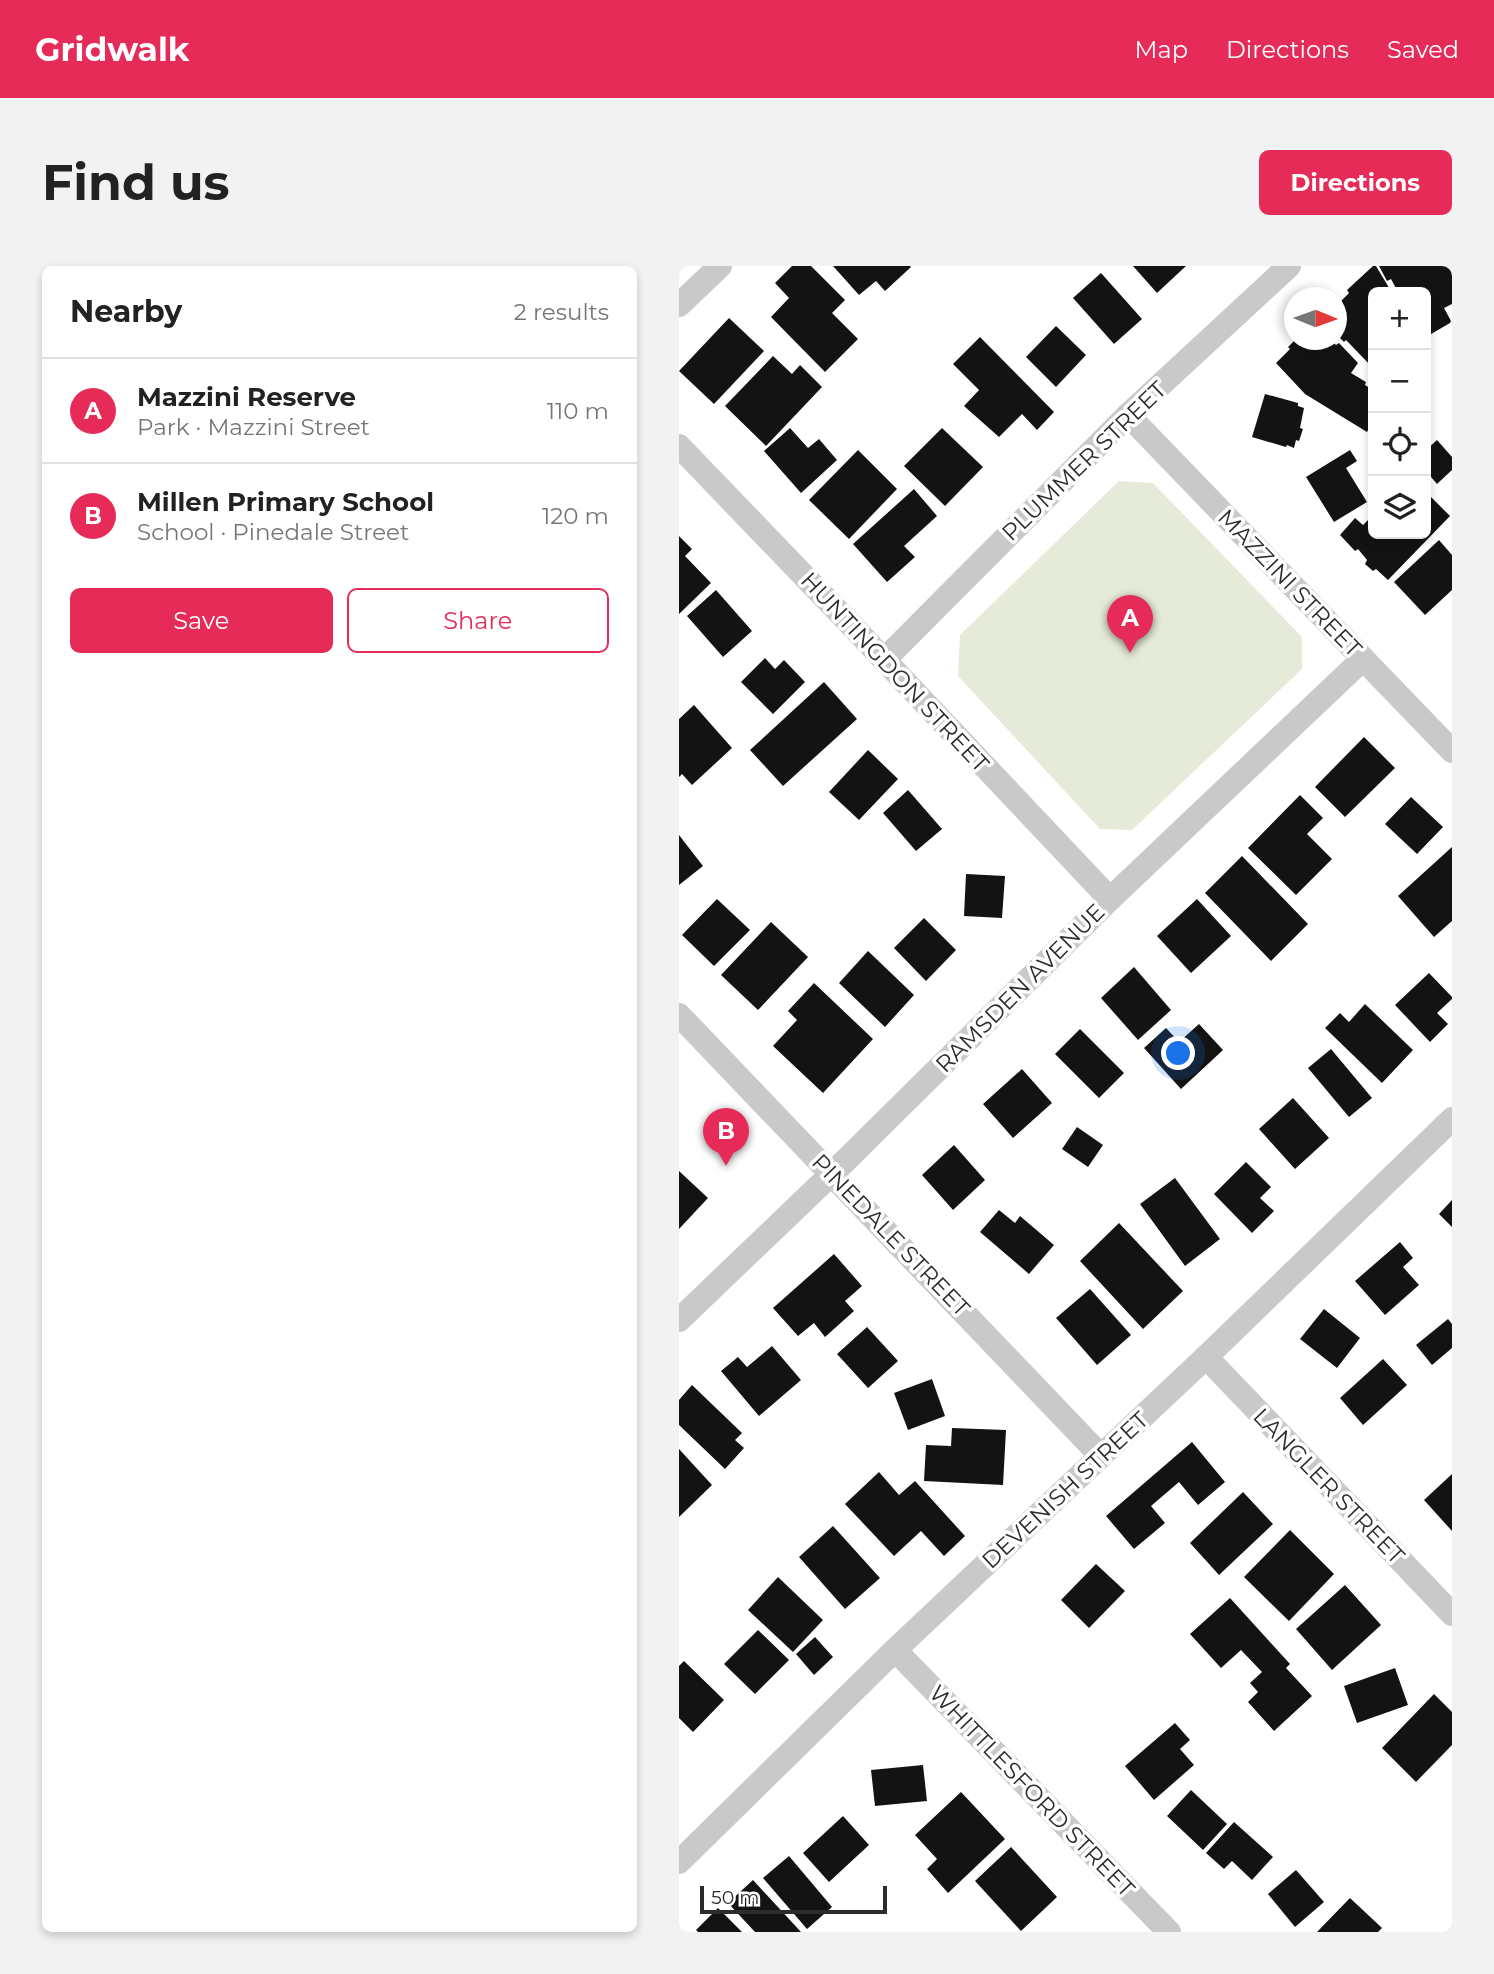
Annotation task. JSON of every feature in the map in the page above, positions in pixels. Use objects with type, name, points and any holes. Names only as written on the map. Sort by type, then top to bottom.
[{"type":"street","points":[[679,305],[720,266]]},
{"type":"street","name":"PLUMMER STREET","points":[[884,660],[1128,415],[1289,266]]},
{"type":"street","name":"MAZZINI STREET","points":[[1128,415],[1452,751]]},
{"type":"street","name":"HUNTINGDON STREET","points":[[679,446],[1109,900]]},
{"type":"street","name":"RAMSDEN AVENUE","points":[[679,1320],[1109,900],[1363,659]]},
{"type":"street","name":"PINEDALE STREET","points":[[679,1015],[1101,1457]]},
{"type":"street","name":"DEVENISH STREET","points":[[679,1862],[895,1650],[1206,1357],[1452,1119]]},
{"type":"street","name":"LANGLER STREET","points":[[1206,1357],[1452,1614]]},
{"type":"street","name":"WHITTLESFORD STREET","points":[[895,1650],[1169,1932]]},
{"type":"green space","points":[[1119,481],[1153,483],[1302,637],[1302,669],[1132,830],[1100,829],[958,676],[960,635]]},
{"type":"building","points":[[792,266],[811,266],[845,300],[832,313],[858,339],[825,372],[771,317],[789,298],[775,283]]},
{"type":"building","points":[[833,266],[911,267],[885,291],[876,281],[859,295]]},
{"type":"building","points":[[1133,266],[1186,266],[1157,293]]},
{"type":"building","points":[[1373,266],[1376,266],[1389,287],[1368,287],[1368,363],[1347,341],[1347,290]]},
{"type":"building","points":[[1379,266],[1450,266],[1452,304],[1444,308],[1450,323],[1431,334],[1431,287],[1395,287],[1391,279],[1387,281]]},
{"type":"building","points":[[1101,273],[1142,319],[1114,344],[1073,298]]},
{"type":"building","points":[[729,318],[764,351],[714,404],[679,371]]},
{"type":"building","points":[[1056,326],[1086,355],[1056,387],[1026,357]]},
{"type":"building","points":[[980,337],[1054,412],[1037,430],[1022,414],[999,437],[964,406],[979,390],[953,364]]},
{"type":"building","points":[[1289,350],[1346,350],[1358,363],[1351,373],[1366,382],[1368,387],[1367,432],[1305,394],[1276,363]]},
{"type":"building","points":[[773,356],[792,374],[800,365],[822,387],[766,446],[725,406]]},
{"type":"building","points":[[1265,394],[1298,403],[1298,406],[1304,408],[1300,428],[1303,429],[1294,448],[1252,437]]},
{"type":"building","points":[[790,428],[808,448],[819,439],[837,460],[801,493],[764,451]]},
{"type":"building","points":[[942,428],[983,467],[945,506],[904,466]]},
{"type":"building","points":[[1437,440],[1452,457],[1452,470],[1437,484],[1431,477],[1431,445]]},
{"type":"building","points":[[858,450],[897,489],[849,539],[809,500]]},
{"type":"building","points":[[1350,450],[1357,461],[1346,468],[1367,502],[1334,522],[1306,477]]},
{"type":"building","points":[[914,489],[937,516],[904,546],[915,557],[887,582],[853,544]]},
{"type":"building","points":[[1431,497],[1450,516],[1431,536]]},
{"type":"building","points":[[1355,518],[1363,525],[1368,520],[1368,539],[1428,539],[1388,580],[1376,569],[1373,571],[1365,564],[1367,560],[1358,549],[1355,551],[1340,535]]},
{"type":"building","points":[[679,536],[692,549],[685,556],[711,583],[679,614]]},
{"type":"building","points":[[1439,540],[1452,555],[1452,590],[1425,615],[1394,582]]},
{"type":"building","points":[[716,590],[752,631],[723,657],[687,616]]},
{"type":"building","points":[[765,658],[775,669],[784,660],[805,682],[773,714],[741,682]]},
{"type":"building","points":[[824,682],[857,719],[783,786],[750,750]]},
{"type":"building","points":[[694,705],[732,748],[692,785],[682,774],[679,777],[679,719]]},
{"type":"building","points":[[1364,737],[1395,768],[1345,817],[1315,787]]},
{"type":"building","points":[[868,750],[898,779],[859,820],[829,792]]},
{"type":"building","points":[[908,790],[942,829],[916,851],[883,813]]},
{"type":"building","points":[[1300,795],[1323,818],[1307,834],[1332,859],[1296,895],[1248,848]]},
{"type":"building","points":[[1411,797],[1443,827],[1417,854],[1385,824]]},
{"type":"building","points":[[679,835],[703,866],[679,885]]},
{"type":"building","points":[[1452,847],[1452,921],[1434,937],[1398,896]]},
{"type":"building","points":[[1242,856],[1308,924],[1271,961],[1205,893]]},
{"type":"building","points":[[966,874],[1005,876],[1002,918],[964,916]]},
{"type":"building","points":[[717,899],[750,930],[714,966],[682,935]]},
{"type":"building","points":[[1197,899],[1231,936],[1191,973],[1157,936]]},
{"type":"building","points":[[924,918],[956,950],[926,981],[894,948]]},
{"type":"building","points":[[771,922],[808,957],[758,1010],[721,975]]},
{"type":"building","points":[[868,951],[914,995],[885,1027],[839,983]]},
{"type":"building","points":[[1134,967],[1171,1010],[1138,1040],[1101,998]]},
{"type":"building","points":[[1429,973],[1452,997],[1437,1013],[1448,1024],[1430,1042],[1395,1005]]},
{"type":"building","points":[[814,983],[873,1039],[823,1093],[773,1046],[797,1020],[788,1011]]},
{"type":"building","points":[[1365,1004],[1413,1050],[1382,1083],[1325,1028],[1340,1013],[1349,1022]]},
{"type":"building","points":[[1199,1024],[1223,1050],[1181,1089],[1144,1048],[1166,1028],[1179,1042]]},
{"type":"building","points":[[1080,1029],[1124,1073],[1099,1098],[1055,1054]]},
{"type":"building","points":[[1331,1049],[1372,1098],[1349,1117],[1308,1068]]},
{"type":"building","points":[[1022,1069],[1052,1103],[1013,1138],[983,1104]]},
{"type":"building","points":[[1293,1098],[1329,1138],[1295,1169],[1259,1129]]},
{"type":"building","points":[[1077,1127],[1103,1145],[1088,1167],[1062,1149]]},
{"type":"building","points":[[954,1145],[985,1180],[953,1210],[922,1175]]},
{"type":"building","points":[[1246,1162],[1271,1187],[1260,1198],[1274,1211],[1252,1233],[1214,1194]]},
{"type":"building","points":[[679,1171],[708,1198],[679,1229]]},
{"type":"building","points":[[1175,1178],[1220,1239],[1185,1266],[1140,1204]]},
{"type":"building","points":[[1452,1200],[1452,1227],[1439,1214]]},
{"type":"building","points":[[999,1210],[1015,1223],[1020,1216],[1054,1245],[1029,1274],[980,1232]]},
{"type":"building","points":[[1119,1223],[1183,1291],[1143,1329],[1080,1261]]},
{"type":"building","points":[[1400,1242],[1413,1258],[1403,1267],[1419,1285],[1385,1315],[1355,1281]]},
{"type":"building","points":[[834,1254],[862,1286],[845,1301],[854,1311],[825,1337],[814,1323],[798,1336],[773,1308]]},
{"type":"building","points":[[1090,1289],[1131,1335],[1097,1365],[1056,1318]]},
{"type":"building","points":[[1324,1309],[1360,1338],[1337,1368],[1300,1339]]},
{"type":"building","points":[[1448,1319],[1452,1324],[1452,1348],[1432,1365],[1416,1345]]},
{"type":"building","points":[[867,1327],[898,1361],[868,1388],[837,1354]]},
{"type":"building","points":[[772,1346],[801,1380],[759,1416],[721,1371],[738,1357],[747,1367]]},
{"type":"building","points":[[1383,1359],[1407,1385],[1363,1425],[1340,1398]]},
{"type":"building","points":[[932,1379],[945,1416],[908,1430],[894,1393]]},
{"type":"building","points":[[692,1385],[742,1433],[735,1440],[744,1448],[725,1469],[679,1425],[679,1400]]},
{"type":"building","points":[[952,1428],[1006,1430],[1003,1485],[924,1481],[926,1445],[951,1446]]},
{"type":"building","points":[[1192,1442],[1225,1482],[1198,1505],[1179,1482],[1151,1506],[1165,1523],[1134,1549],[1106,1516]]},
{"type":"building","points":[[679,1449],[712,1485],[679,1517]]},
{"type":"building","points":[[879,1472],[899,1495],[915,1481],[965,1536],[944,1556],[921,1531],[894,1556],[845,1504]]},
{"type":"building","points":[[1452,1474],[1452,1531],[1424,1500]]},
{"type":"building","points":[[1243,1492],[1273,1524],[1219,1575],[1190,1543]]},
{"type":"building","points":[[833,1526],[880,1578],[845,1609],[799,1557]]},
{"type":"building","points":[[1290,1530],[1334,1574],[1289,1621],[1244,1577]]},
{"type":"building","points":[[1096,1564],[1125,1591],[1089,1628],[1061,1600]]},
{"type":"building","points":[[778,1577],[823,1620],[793,1652],[748,1610]]},
{"type":"building","points":[[1345,1585],[1381,1625],[1332,1670],[1296,1629]]},
{"type":"building","points":[[1230,1598],[1290,1664],[1286,1668],[1312,1696],[1274,1731],[1248,1702],[1258,1692],[1250,1683],[1262,1672],[1241,1650],[1221,1668],[1190,1634]]},
{"type":"building","points":[[758,1630],[789,1660],[755,1694],[724,1664]]},
{"type":"building","points":[[815,1637],[833,1657],[814,1675],[796,1654]]},
{"type":"building","points":[[684,1661],[724,1700],[693,1732],[679,1718],[679,1666]]},
{"type":"building","points":[[1395,1668],[1408,1705],[1357,1723],[1344,1686]]},
{"type":"building","points":[[1434,1694],[1452,1712],[1452,1745],[1416,1782],[1382,1748]]},
{"type":"building","points":[[1175,1723],[1190,1740],[1180,1749],[1194,1765],[1154,1800],[1125,1766]]},
{"type":"building","points":[[923,1765],[927,1801],[875,1806],[871,1770]]},
{"type":"building","points":[[1191,1790],[1227,1824],[1203,1850],[1167,1816]]},
{"type":"building","points":[[961,1792],[1005,1839],[948,1893],[927,1869],[937,1859],[915,1835]]},
{"type":"building","points":[[843,1816],[869,1845],[829,1882],[803,1853]]},
{"type":"building","points":[[1234,1822],[1273,1857],[1252,1880],[1232,1861],[1224,1869],[1206,1853]]},
{"type":"building","points":[[1011,1847],[1057,1897],[1021,1931],[975,1881]]},
{"type":"building","points":[[789,1856],[832,1907],[807,1929],[763,1878]]},
{"type":"building","points":[[1296,1870],[1324,1902],[1295,1927],[1268,1894]]},
{"type":"building","points":[[753,1880],[801,1932],[755,1932],[728,1903]]},
{"type":"building","points":[[1350,1898],[1382,1928],[1378,1932],[1317,1932]]},
{"type":"building","points":[[718,1908],[742,1932],[696,1930]]},
{"type":"place","name":"Mazzini Reserve","points":[[1130,653]]},
{"type":"place","name":"Millen Primary School","points":[[726,1166]]}]
